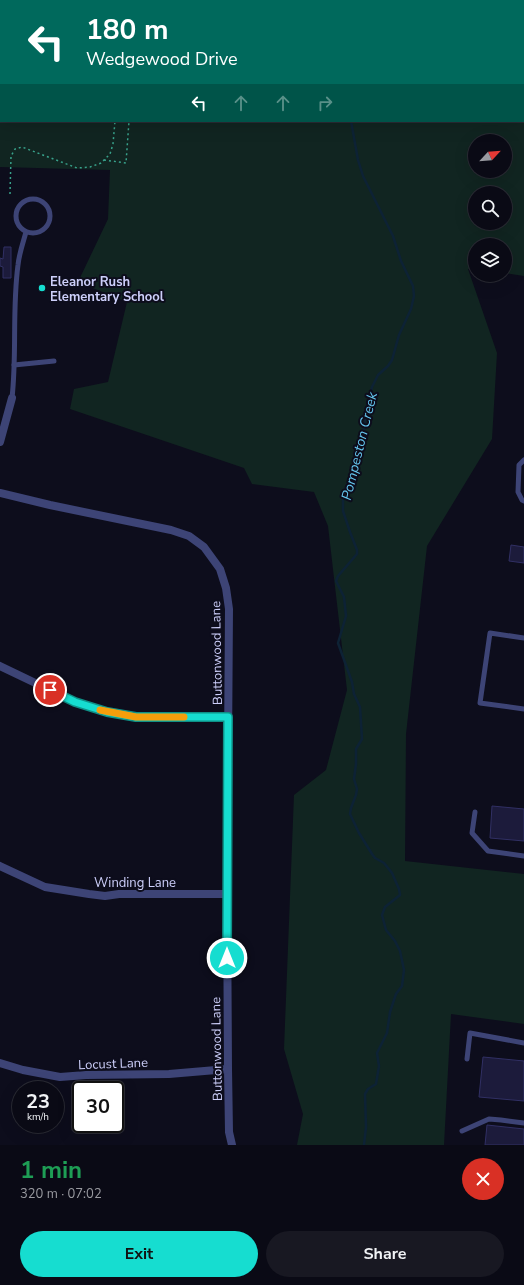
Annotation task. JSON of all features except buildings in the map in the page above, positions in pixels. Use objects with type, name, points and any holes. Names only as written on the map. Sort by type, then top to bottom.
[{"type":"street","points":[[0,442],[12,398]]},
{"type":"street","name":"Buttonwood Lane","points":[[0,493],[171,530],[189,536],[204,547],[220,569],[226,588],[229,609],[227,894],[229,1132],[232,1145]]},
{"type":"street","points":[[0,666],[75,702],[107,712],[136,717],[228,717]]},
{"type":"street","name":"Winding Lane","points":[[0,866],[45,886],[105,896],[119,894],[227,894]]},
{"type":"street","name":"Locust Lane","points":[[0,1062],[23,1070],[60,1077],[86,1075],[169,1074],[228,1069]]},
{"type":"lane","points":[[37,199],[47,206],[50,211],[49,223],[46,228],[37,234],[26,232],[17,225],[15,219],[17,208],[26,200],[37,199]]},
{"type":"lane","points":[[12,398],[18,264],[26,232]]},
{"type":"lane","points":[[14,365],[54,361]]},
{"type":"lane","points":[[524,460],[519,465],[518,492],[524,501]]},
{"type":"lane","points":[[524,638],[490,633],[480,703],[524,709]]},
{"type":"lane","points":[[475,812],[472,833],[488,851],[524,856]]},
{"type":"lane","points":[[467,1059],[470,1033],[524,1043]]},
{"type":"lane","points":[[462,1131],[489,1119],[524,1123]]},
{"type":"path","points":[[10,194],[11,156],[13,151],[19,147],[24,148],[82,168],[90,168],[104,160],[110,154],[113,146],[115,122]]},
{"type":"path","points":[[104,160],[126,162],[129,122]]},
{"type":"green space","points":[[0,122],[524,122],[524,276],[512,274],[512,238],[468,238],[468,282],[472,282],[497,353],[492,439],[427,546],[406,734],[405,861],[524,874],[524,1024],[451,1014],[444,1145],[297,1145],[303,1114],[284,1049],[294,795],[326,770],[347,690],[328,526],[314,492],[252,484],[244,468],[70,409],[74,389],[108,382],[127,302],[78,282],[108,219],[110,170],[0,167]]},
{"type":"waterway","name":"Pompeston Creek","points":[[351,122],[358,160],[363,176],[393,236],[401,261],[413,286],[414,296],[411,309],[399,335],[392,360],[378,375],[372,387],[366,413],[362,442],[343,497],[343,511],[357,550],[357,554],[338,576],[336,581],[344,597],[346,616],[338,643],[352,682],[354,694],[360,707],[362,739],[356,749],[354,779],[357,789],[350,814],[359,833],[372,854],[375,858],[384,863],[392,873],[399,889],[400,895],[385,907],[382,915],[386,930],[395,941],[400,951],[404,970],[402,986],[396,994],[390,1012],[387,1033],[377,1053],[379,1066],[376,1084],[368,1089],[365,1094],[366,1127],[364,1145]]},
{"type":"slow traffic","points":[[100,710],[136,717],[184,717]]},
{"type":"place","name":"Eleanor Rush Elementary School","points":[[42,288]]},
{"type":"route","points":[[50,690],[75,702],[107,712],[136,717],[228,717],[227,958]]}]
